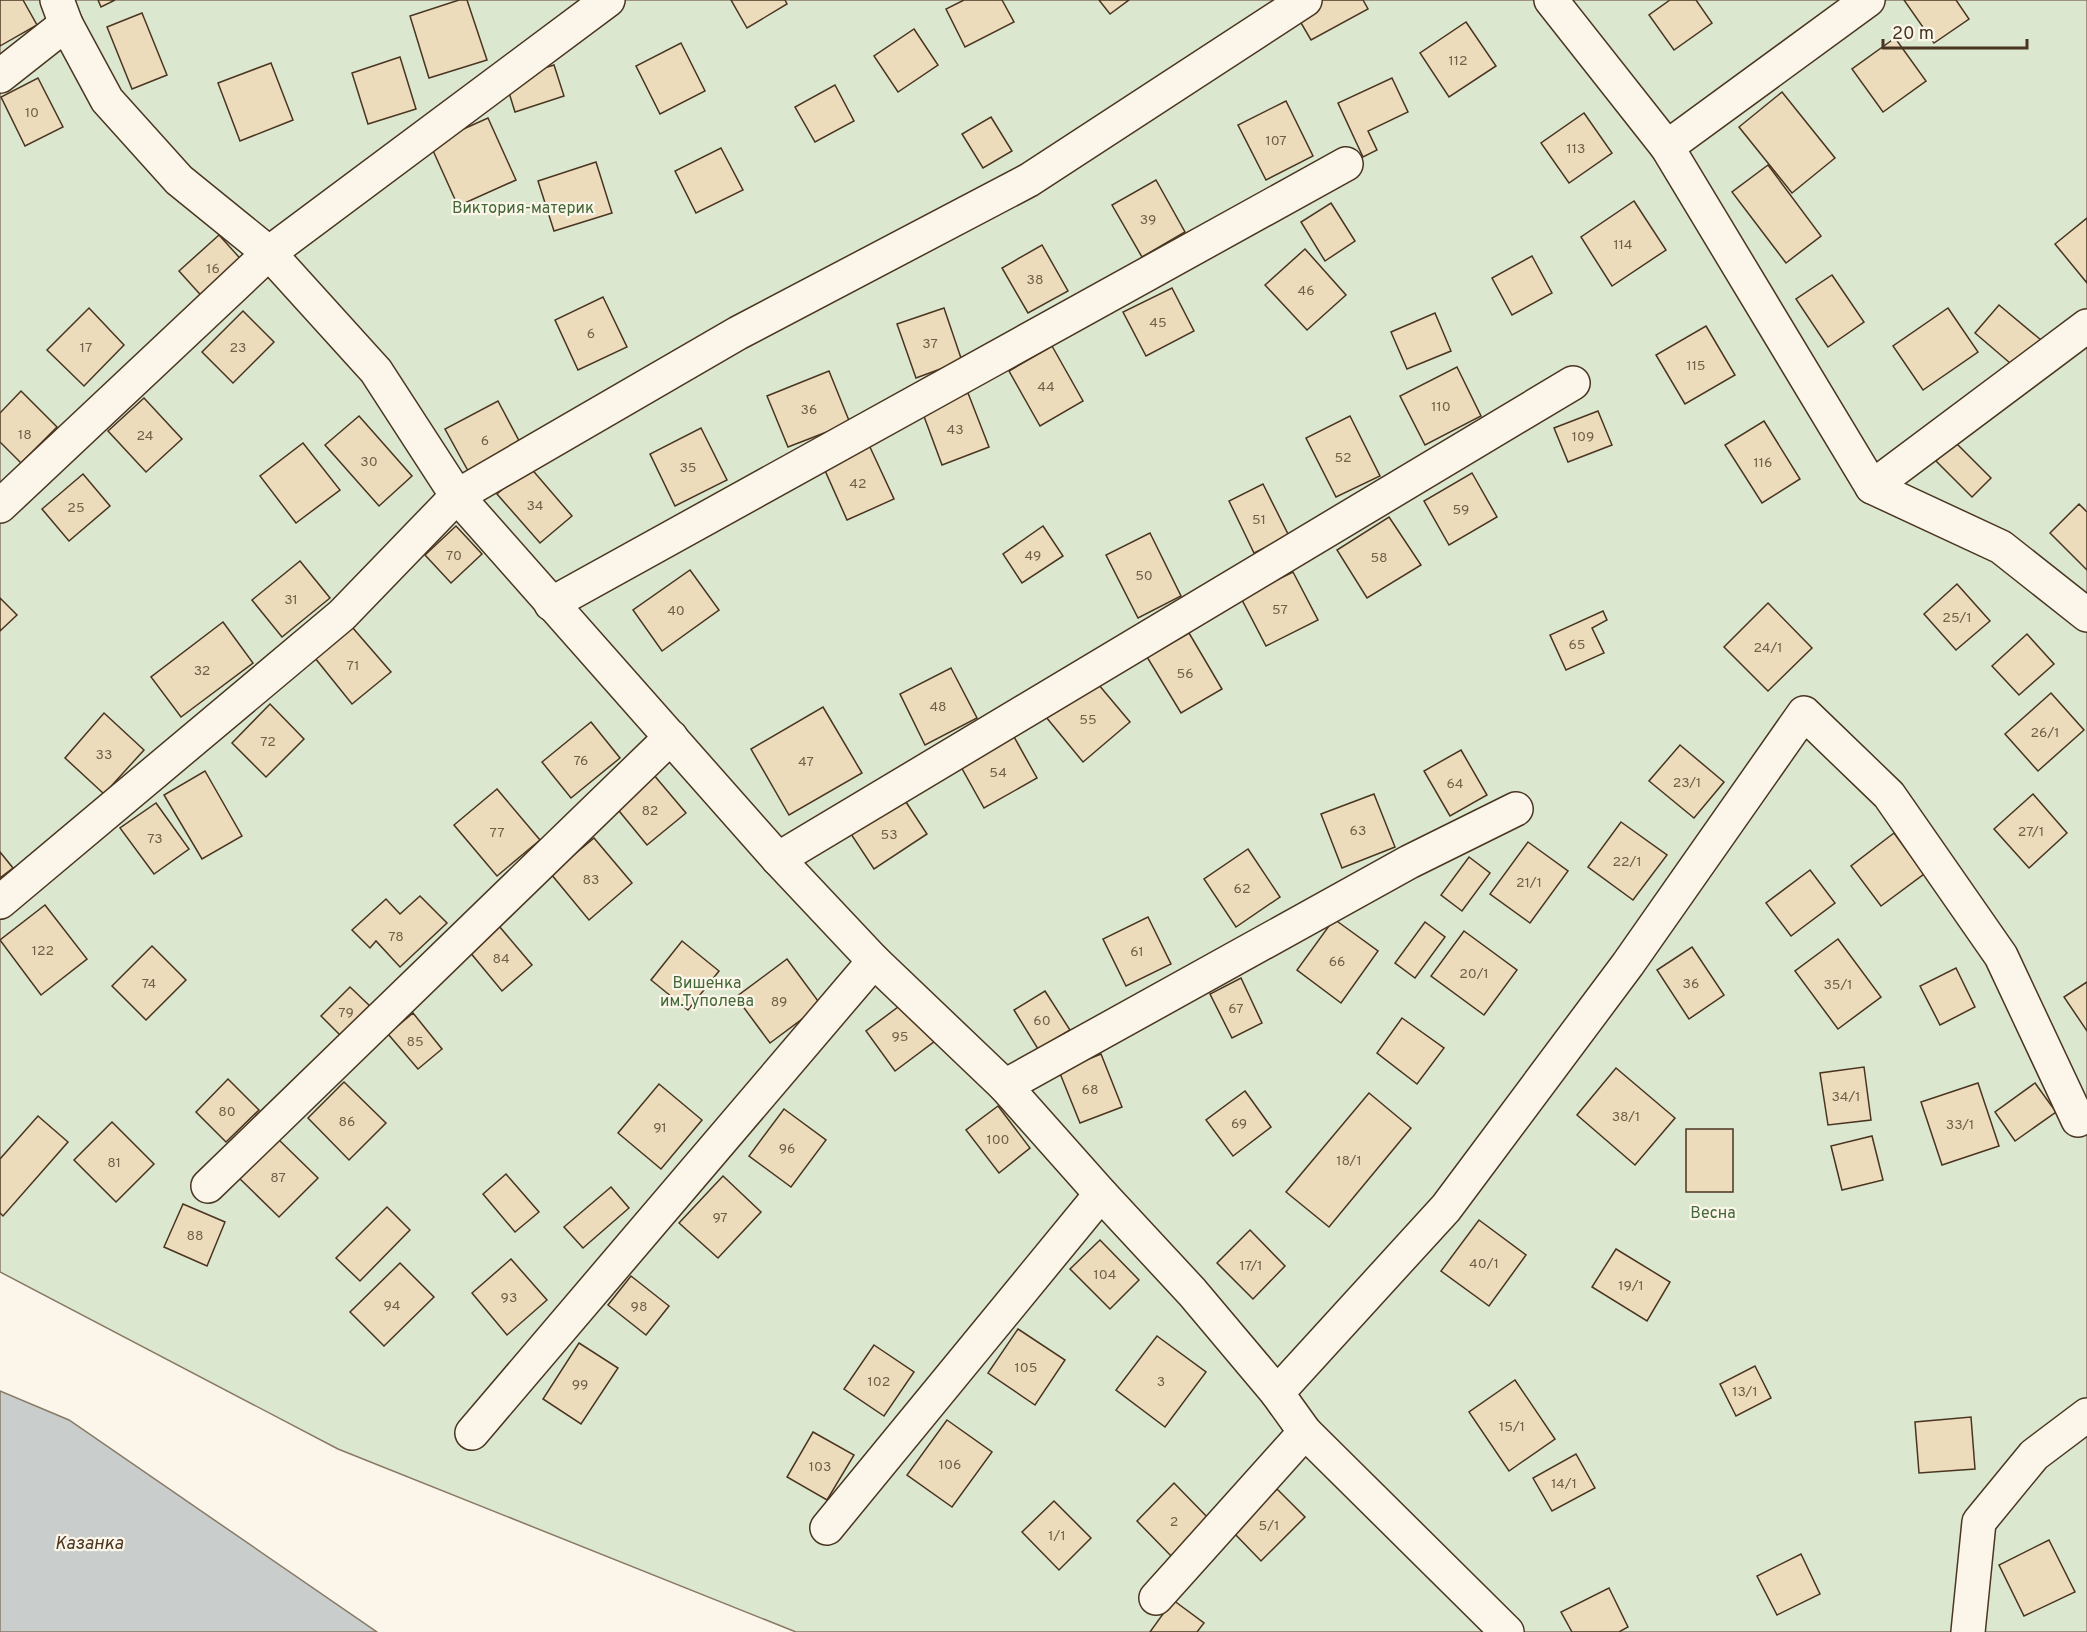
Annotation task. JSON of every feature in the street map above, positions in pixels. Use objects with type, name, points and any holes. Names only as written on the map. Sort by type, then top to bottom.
[{"type":"lane","points":[[0,506],[269,253],[608,0]]},
{"type":"lane","points":[[0,902],[342,615],[457,496],[738,333],[1029,180],[1305,0]]},
{"type":"lane","points":[[1551,0],[1667,147],[1872,487],[2001,547],[2087,615]]},
{"type":"lane","points":[[1667,147],[1868,0]]},
{"type":"lane","points":[[0,76],[61,12],[107,100],[179,180],[269,253],[376,371],[457,496],[778,859],[874,961],[1005,1086],[1192,1292],[1277,1392],[1305,1432],[1507,1632]]},
{"type":"lane","points":[[551,604],[1346,164]]},
{"type":"lane","points":[[1872,487],[2087,326]]},
{"type":"lane","points":[[778,859],[1572,383]]},
{"type":"lane","points":[[1277,1392],[1446,1208],[1629,963],[1804,714],[1889,795],[2001,956],[2078,1120]]},
{"type":"lane","points":[[208,1186],[671,737]]},
{"type":"lane","points":[[1005,1086],[1409,862],[1516,809]]},
{"type":"lane","points":[[472,1433],[874,961]]},
{"type":"lane","points":[[827,1528],[1101,1194]]},
{"type":"lane","points":[[1968,1632],[1979,1522],[2034,1455],[2087,1414]]},
{"type":"lane","points":[[1156,1598],[1305,1432]]},
{"type":"green space","points":[[0,0],[2087,0],[2087,1632],[796,1632],[338,1449],[0,1272]]},
{"type":"water","name":"Казанка","points":[[0,1391],[69,1420],[377,1632],[0,1632]]},
{"type":"building","points":[[0,0],[23,0],[37,25],[0,46]]},
{"type":"building","points":[[98,0],[115,0],[101,7]]},
{"type":"building","points":[[459,0],[467,0],[487,60],[429,78],[410,16]]},
{"type":"building","points":[[731,0],[785,0],[787,4],[747,28]]},
{"type":"building","points":[[964,0],[1002,0],[1014,22],[965,47],[946,9]]},
{"type":"building","points":[[1099,0],[1129,0],[1110,14]]},
{"type":"building","points":[[1313,0],[1363,0],[1368,9],[1311,40],[1294,11]]},
{"type":"building","points":[[1670,0],[1696,0],[1712,23],[1674,50],[1649,15]]},
{"type":"building","points":[[1904,0],[1956,0],[1969,19],[1934,43]]},
{"type":"building","points":[[142,13],[167,75],[132,89],[107,27]]},
{"type":"building","points":[[1466,22],[1496,66],[1449,97],[1420,53]]},
{"type":"building","points":[[914,29],[938,65],[898,92],[874,56]]},
{"type":"building","points":[[1895,38],[1926,81],[1883,112],[1852,69]]},
{"type":"building","points":[[681,43],[705,91],[660,114],[636,66]]},
{"type":"building","points":[[400,57],[416,109],[368,124],[352,73]]},
{"type":"building","points":[[271,63],[293,120],[240,141],[218,83]]},
{"type":"building","points":[[554,65],[564,96],[515,112],[505,80]]},
{"type":"building","points":[[38,78],[63,127],[25,146],[1,97]]},
{"type":"building","points":[[1392,78],[1408,112],[1368,131],[1377,150],[1363,157],[1338,103]]},
{"type":"building","points":[[835,85],[854,121],[815,142],[795,107]]},
{"type":"building","points":[[1782,92],[1835,158],[1792,193],[1739,127]]},
{"type":"building","points":[[1286,101],[1313,156],[1266,180],[1238,125]]},
{"type":"building","points":[[1584,113],[1612,153],[1569,183],[1541,143]]},
{"type":"building","points":[[991,117],[1012,151],[983,168],[962,134]]},
{"type":"building","points":[[488,118],[516,180],[458,206],[430,144]]},
{"type":"building","points":[[721,148],[743,190],[696,213],[675,171]]},
{"type":"building","points":[[596,162],[612,213],[554,231],[538,181]]},
{"type":"building","points":[[1768,165],[1821,236],[1786,263],[1732,192]]},
{"type":"building","points":[[1156,180],[1185,232],[1142,257],[1112,205]]},
{"type":"building","points":[[1634,201],[1666,250],[1612,286],[1581,237]]},
{"type":"building","points":[[1331,203],[1355,241],[1325,261],[1301,222]]},
{"type":"building","points":[[2087,218],[2087,283],[2055,244]]},
{"type":"building","points":[[219,235],[247,266],[207,302],[179,271]]},
{"type":"building","points":[[1042,245],[1068,291],[1028,313],[1002,268]]},
{"type":"building","points":[[1305,249],[1346,295],[1307,330],[1265,285]]},
{"type":"building","points":[[1532,256],[1552,293],[1512,315],[1492,278]]},
{"type":"building","points":[[1832,275],[1864,322],[1828,347],[1796,299]]},
{"type":"building","points":[[1172,288],[1194,331],[1146,356],[1123,312]]},
{"type":"building","points":[[603,297],[627,347],[578,370],[555,320]]},
{"type":"building","points":[[1999,305],[2041,340],[2017,369],[1975,333]]},
{"type":"building","points":[[89,308],[124,345],[84,386],[47,350]]},
{"type":"building","points":[[944,308],[962,361],[916,378],[897,324]]},
{"type":"building","points":[[1948,308],[1978,352],[1923,390],[1893,346]]},
{"type":"building","points":[[243,311],[274,342],[233,383],[202,352]]},
{"type":"building","points":[[1435,313],[1451,351],[1407,369],[1391,332]]},
{"type":"building","points":[[1706,326],[1735,375],[1685,404],[1656,355]]},
{"type":"building","points":[[1052,346],[1083,401],[1040,426],[1009,371]]},
{"type":"building","points":[[1457,367],[1481,416],[1425,445],[1400,396]]},
{"type":"building","points":[[829,371],[850,423],[788,447],[767,396]]},
{"type":"building","points":[[21,391],[57,427],[21,463],[0,442],[0,413]]},
{"type":"building","points":[[968,393],[989,447],[942,465],[922,411]]},
{"type":"building","points":[[144,398],[182,439],[146,472],[108,431]]},
{"type":"building","points":[[498,401],[524,450],[472,478],[445,429]]},
{"type":"building","points":[[1598,411],[1612,445],[1568,462],[1554,428]]},
{"type":"building","points":[[359,416],[412,476],[379,506],[325,445]]},
{"type":"building","points":[[1350,416],[1380,476],[1336,497],[1306,438]]},
{"type":"building","points":[[1764,421],[1800,479],[1762,503],[1725,445]]},
{"type":"building","points":[[701,428],[727,480],[675,506],[650,454]]},
{"type":"building","points":[[1955,442],[1991,478],[1972,497],[1936,461]]},
{"type":"building","points":[[303,443],[340,490],[296,523],[260,476]]},
{"type":"building","points":[[869,445],[894,499],[847,520],[823,466]]},
{"type":"building","points":[[529,466],[572,516],[540,543],[497,494]]},
{"type":"building","points":[[1472,473],[1497,517],[1449,545],[1424,501]]},
{"type":"building","points":[[83,474],[110,506],[69,541],[42,509]]},
{"type":"building","points":[[1263,484],[1289,536],[1254,553],[1229,501]]},
{"type":"building","points":[[2079,504],[2087,512],[2087,570],[2050,533]]},
{"type":"building","points":[[1389,517],[1421,565],[1367,598],[1337,550]]},
{"type":"building","points":[[456,526],[482,554],[451,583],[425,555]]},
{"type":"building","points":[[1043,526],[1063,556],[1022,583],[1003,554]]},
{"type":"building","points":[[1150,533],[1181,596],[1138,618],[1106,555]]},
{"type":"building","points":[[300,561],[330,598],[282,637],[252,600]]},
{"type":"building","points":[[690,570],[719,610],[662,651],[633,610]]},
{"type":"building","points":[[1293,572],[1318,620],[1266,646],[1241,598]]},
{"type":"building","points":[[1957,584],[1990,621],[1956,650],[1924,614]]},
{"type":"building","points":[[0,598],[17,615],[0,631]]},
{"type":"building","points":[[1768,603],[1812,648],[1768,691],[1724,647]]},
{"type":"building","points":[[1603,611],[1607,620],[1592,628],[1604,653],[1566,670],[1550,635]]},
{"type":"building","points":[[223,622],[253,663],[181,717],[151,677]]},
{"type":"building","points":[[352,627],[391,672],[352,704],[315,658]]},
{"type":"building","points":[[1189,633],[1222,689],[1181,713],[1147,657]]},
{"type":"building","points":[[2027,634],[2054,664],[2019,695],[1992,666]]},
{"type":"building","points":[[951,668],[977,718],[925,745],[900,694]]},
{"type":"building","points":[[1093,678],[1130,722],[1083,762],[1046,717]]},
{"type":"building","points":[[2051,693],[2084,730],[2038,771],[2005,734]]},
{"type":"building","points":[[270,704],[304,739],[266,777],[232,743]]},
{"type":"building","points":[[823,707],[862,773],[789,815],[751,749]]},
{"type":"building","points":[[104,713],[144,750],[104,794],[65,758]]},
{"type":"building","points":[[591,722],[620,758],[571,798],[542,762]]},
{"type":"building","points":[[1013,735],[1037,778],[984,808],[960,765]]},
{"type":"building","points":[[1680,745],[1724,782],[1694,818],[1649,781]]},
{"type":"building","points":[[1461,750],[1487,795],[1450,816],[1424,771]]},
{"type":"building","points":[[205,771],[242,836],[202,859],[164,795]]},
{"type":"building","points":[[653,774],[686,813],[647,845],[615,806]]},
{"type":"building","points":[[497,789],[540,840],[497,876],[454,825]]},
{"type":"building","points":[[1374,794],[1395,847],[1342,868],[1321,814]]},
{"type":"building","points":[[2033,794],[2067,833],[2029,868],[1994,829]]},
{"type":"building","points":[[904,799],[927,834],[874,869],[851,834]]},
{"type":"building","points":[[156,803],[189,849],[154,874],[120,828]]},
{"type":"building","points":[[1621,822],[1667,855],[1633,900],[1588,867]]},
{"type":"building","points":[[1894,833],[1924,874],[1881,906],[1851,866]]},
{"type":"building","points":[[594,838],[632,883],[589,920],[551,874]]},
{"type":"building","points":[[1528,842],[1568,871],[1530,923],[1490,894]]},
{"type":"building","points":[[1248,849],[1280,897],[1236,927],[1204,879]]},
{"type":"building","points":[[0,852],[13,868],[0,878]]},
{"type":"building","points":[[1469,857],[1490,873],[1462,911],[1441,895]]},
{"type":"building","points":[[1810,870],[1835,903],[1791,936],[1766,903]]},
{"type":"building","points":[[420,896],[447,923],[400,967],[376,941],[370,948],[352,930],[386,899],[400,914]]},
{"type":"building","points":[[45,905],[87,959],[41,995],[0,940]]},
{"type":"building","points":[[1148,917],[1171,964],[1126,986],[1103,939]]},
{"type":"building","points":[[1334,919],[1378,951],[1341,1003],[1297,970]]},
{"type":"building","points":[[1425,922],[1445,937],[1415,978],[1395,963]]},
{"type":"building","points":[[499,926],[532,965],[502,991],[469,951]]},
{"type":"building","points":[[1464,931],[1517,970],[1484,1015],[1431,976]]},
{"type":"building","points":[[1838,939],[1881,997],[1838,1029],[1795,971]]},
{"type":"building","points":[[682,941],[719,971],[688,1010],[651,980]]},
{"type":"building","points":[[152,946],[186,980],[146,1020],[112,986]]},
{"type":"building","points":[[1692,947],[1724,995],[1689,1019],[1657,970]]},
{"type":"building","points":[[787,959],[821,1005],[770,1043],[736,997]]},
{"type":"building","points":[[1956,968],[1975,1007],[1940,1025],[1920,986]]},
{"type":"building","points":[[1241,978],[1262,1023],[1232,1038],[1210,994]]},
{"type":"building","points":[[2087,982],[2087,1031],[2064,997]]},
{"type":"building","points":[[350,987],[372,1008],[342,1037],[321,1016]]},
{"type":"building","points":[[1045,991],[1070,1030],[1038,1049],[1014,1010]]},
{"type":"building","points":[[906,1001],[935,1041],[895,1071],[866,1031]]},
{"type":"building","points":[[413,1013],[442,1049],[418,1069],[388,1034]]},
{"type":"building","points":[[1402,1018],[1444,1048],[1417,1084],[1377,1053]]},
{"type":"building","points":[[1101,1054],[1122,1107],[1080,1123],[1059,1071]]},
{"type":"building","points":[[1864,1067],[1871,1120],[1828,1125],[1820,1073]]},
{"type":"building","points":[[1616,1068],[1675,1118],[1635,1165],[1577,1115]]},
{"type":"building","points":[[228,1079],[259,1110],[226,1142],[196,1112]]},
{"type":"building","points":[[344,1082],[386,1123],[349,1160],[308,1118]]},
{"type":"building","points":[[1978,1083],[1999,1146],[1942,1165],[1921,1102]]},
{"type":"building","points":[[2035,1083],[2056,1112],[2015,1141],[1995,1112]]},
{"type":"building","points":[[659,1084],[702,1120],[661,1169],[618,1133]]},
{"type":"building","points":[[1245,1091],[1271,1127],[1233,1156],[1206,1120]]},
{"type":"building","points":[[1369,1093],[1411,1128],[1329,1227],[1286,1192]]},
{"type":"building","points":[[998,1106],[1030,1148],[999,1173],[966,1130]]},
{"type":"building","points":[[784,1109],[826,1140],[791,1187],[749,1156]]},
{"type":"building","points":[[38,1116],[68,1142],[3,1216],[0,1213],[0,1159]]},
{"type":"building","points":[[112,1122],[154,1164],[116,1202],[74,1160]]},
{"type":"building","points":[[1686,1129],[1733,1129],[1733,1192],[1686,1192]]},
{"type":"building","points":[[1872,1136],[1883,1180],[1842,1190],[1831,1146]]},
{"type":"building","points":[[277,1138],[318,1178],[279,1217],[238,1177]]},
{"type":"building","points":[[506,1174],[539,1212],[515,1232],[483,1194]]},
{"type":"building","points":[[723,1176],[761,1212],[718,1258],[679,1223]]},
{"type":"building","points":[[611,1187],[629,1208],[583,1248],[564,1227]]},
{"type":"building","points":[[183,1204],[225,1222],[207,1266],[164,1247]]},
{"type":"building","points":[[387,1207],[410,1230],[360,1281],[336,1258]]},
{"type":"building","points":[[1479,1220],[1526,1255],[1489,1306],[1441,1271]]},
{"type":"building","points":[[1250,1230],[1285,1266],[1253,1299],[1217,1263]]},
{"type":"building","points":[[1100,1240],[1139,1280],[1110,1309],[1070,1269]]},
{"type":"building","points":[[1616,1249],[1670,1282],[1647,1321],[1592,1287]]},
{"type":"building","points":[[511,1259],[547,1300],[507,1335],[472,1293]]},
{"type":"building","points":[[400,1263],[434,1297],[384,1346],[350,1312]]},
{"type":"building","points":[[631,1276],[669,1306],[646,1335],[608,1305]]},
{"type":"building","points":[[1018,1329],[1065,1360],[1035,1405],[988,1373]]},
{"type":"building","points":[[1157,1336],[1206,1372],[1165,1427],[1116,1390]]},
{"type":"building","points":[[579,1343],[618,1368],[581,1424],[543,1399]]},
{"type":"building","points":[[874,1345],[914,1372],[884,1416],[844,1389]]},
{"type":"building","points":[[1755,1366],[1771,1398],[1736,1416],[1720,1384]]},
{"type":"building","points":[[1515,1380],[1555,1439],[1509,1471],[1469,1412]]},
{"type":"building","points":[[1971,1417],[1975,1469],[1919,1473],[1915,1422]]},
{"type":"building","points":[[947,1420],[992,1452],[952,1507],[907,1475]]},
{"type":"building","points":[[813,1432],[854,1455],[827,1500],[787,1477]]},
{"type":"building","points":[[1576,1454],[1595,1488],[1552,1511],[1533,1478]]},
{"type":"building","points":[[1174,1483],[1212,1522],[1174,1559],[1137,1521]]},
{"type":"building","points":[[1277,1489],[1305,1517],[1261,1561],[1233,1532]]},
{"type":"building","points":[[1054,1501],[1091,1538],[1059,1570],[1022,1532]]},
{"type":"building","points":[[2049,1540],[2075,1592],[2024,1616],[1999,1565]]},
{"type":"building","points":[[1801,1554],[1820,1594],[1777,1615],[1757,1576]]},
{"type":"building","points":[[1609,1588],[1628,1627],[1619,1632],[1572,1632],[1561,1612]]},
{"type":"building","points":[[1173,1600],[1204,1623],[1197,1632],[1150,1632]]},
{"type":"park label","name":"Виктория-материк","points":[[523,207]]},
{"type":"park label","name":"Вишенка им.Туполева","points":[[707,991]]},
{"type":"park label","name":"Весна","points":[[1713,1212]]}]
